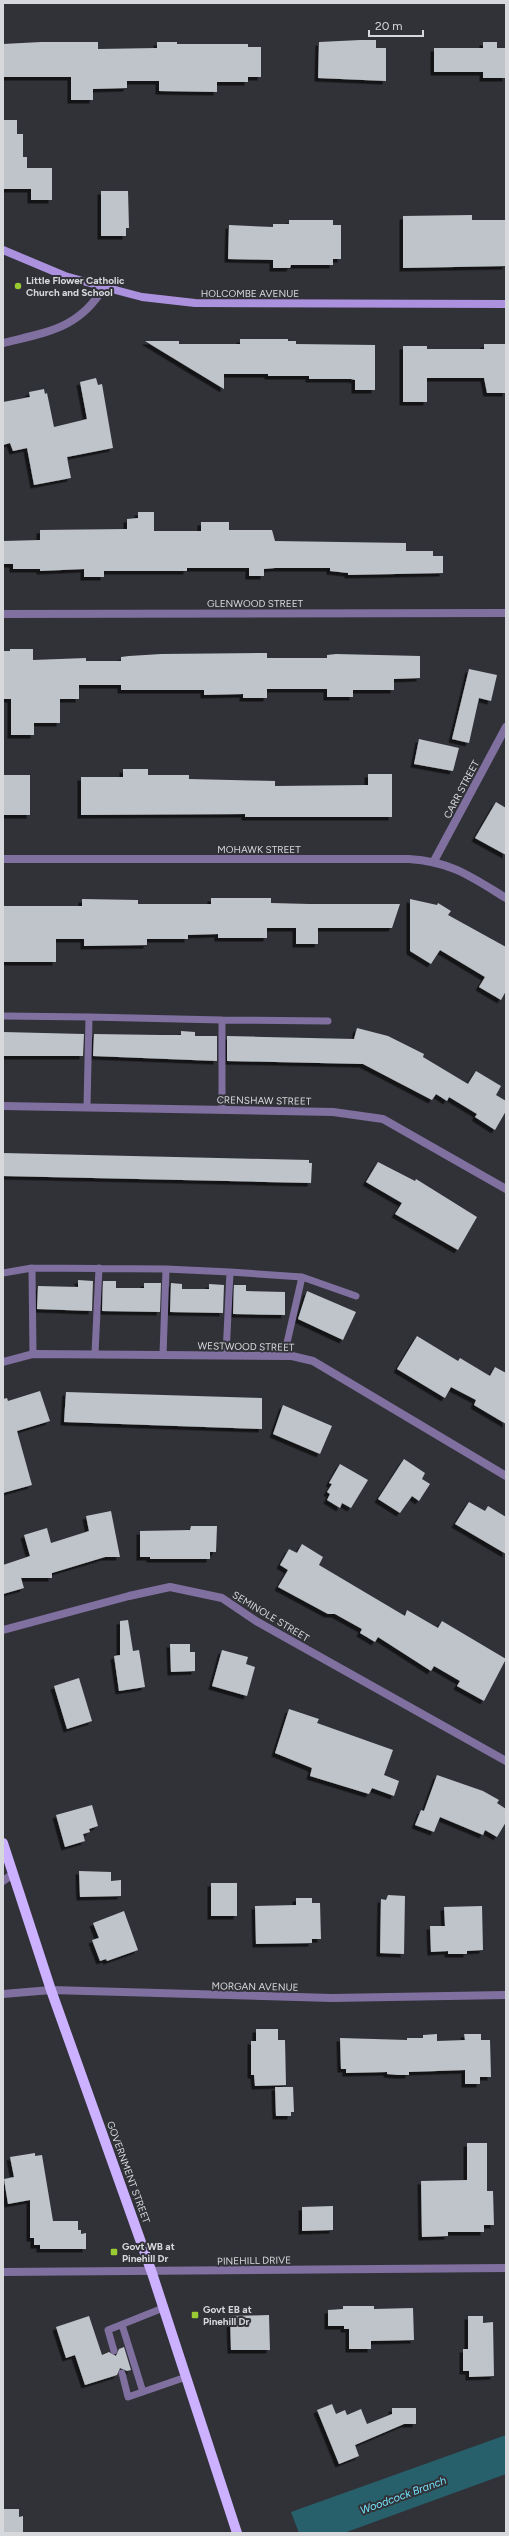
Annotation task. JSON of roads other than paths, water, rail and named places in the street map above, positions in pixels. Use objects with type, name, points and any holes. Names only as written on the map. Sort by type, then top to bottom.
[{"type":"main road","name":"GOVERNMENT STREET","points":[[3,1843],[52,1990],[152,2272],[237,2533]]},
{"type":"street","name":"HOLCOMBE AVENUE","points":[[3,250],[65,276],[104,287],[142,297],[195,303],[506,304]]},
{"type":"street","points":[[3,343],[53,331],[76,320],[93,304],[104,287]]},
{"type":"street","name":"GLENWOOD STREET","points":[[3,614],[506,613]]},
{"type":"street","name":"CARR STREET","points":[[434,861],[506,727]]},
{"type":"street","name":"MOHAWK STREET","points":[[3,859],[409,859],[434,861],[457,868],[506,898]]},
{"type":"street","name":"CRENSHAW STREET","points":[[3,1106],[87,1106],[333,1112],[383,1119],[506,1189]]},
{"type":"street","name":"WESTWOOD STREET","points":[[3,1362],[33,1354],[284,1356],[313,1361],[506,1476]]},
{"type":"street","name":"SEMINOLE STREET","points":[[3,1630],[129,1596],[170,1587],[222,1598],[256,1621],[506,1761]]},
{"type":"street","points":[[3,1881],[13,1874]]},
{"type":"street","name":"MORGAN AVENUE","points":[[3,1994],[52,1990],[332,1998],[506,1995]]},
{"type":"street","name":"PINEHILL DRIVE","points":[[3,2272],[506,2268]]},
{"type":"lane","points":[[3,1016],[328,1021]]},
{"type":"lane","points":[[87,1106],[89,1017]]},
{"type":"lane","points":[[222,1020],[222,1109]]},
{"type":"lane","points":[[32,1268],[33,1354]]},
{"type":"lane","points":[[3,1273],[32,1268],[166,1269],[230,1272],[302,1277],[356,1296]]},
{"type":"lane","points":[[95,1354],[99,1268]]},
{"type":"lane","points":[[163,1355],[166,1269]]},
{"type":"lane","points":[[226,1355],[230,1272]]},
{"type":"lane","points":[[284,1356],[302,1277]]},
{"type":"lane","points":[[114,2351],[108,2330],[163,2308]]},
{"type":"lane","points":[[122,2325],[144,2392]]},
{"type":"lane","points":[[122,2373],[128,2397],[186,2377]]},
{"type":"water","name":"Woodcock Branch","points":[[506,2435],[506,2474],[344,2533],[299,2533],[291,2512]]},
{"type":"place","name":"Little Flower Catholic Church and School","points":[[18,286]]},
{"type":"place","name":"Govt WB at Pinehill Dr","points":[[114,2252]]},
{"type":"place","name":"Govt EB at Pinehill Dr","points":[[195,2315]]}]
